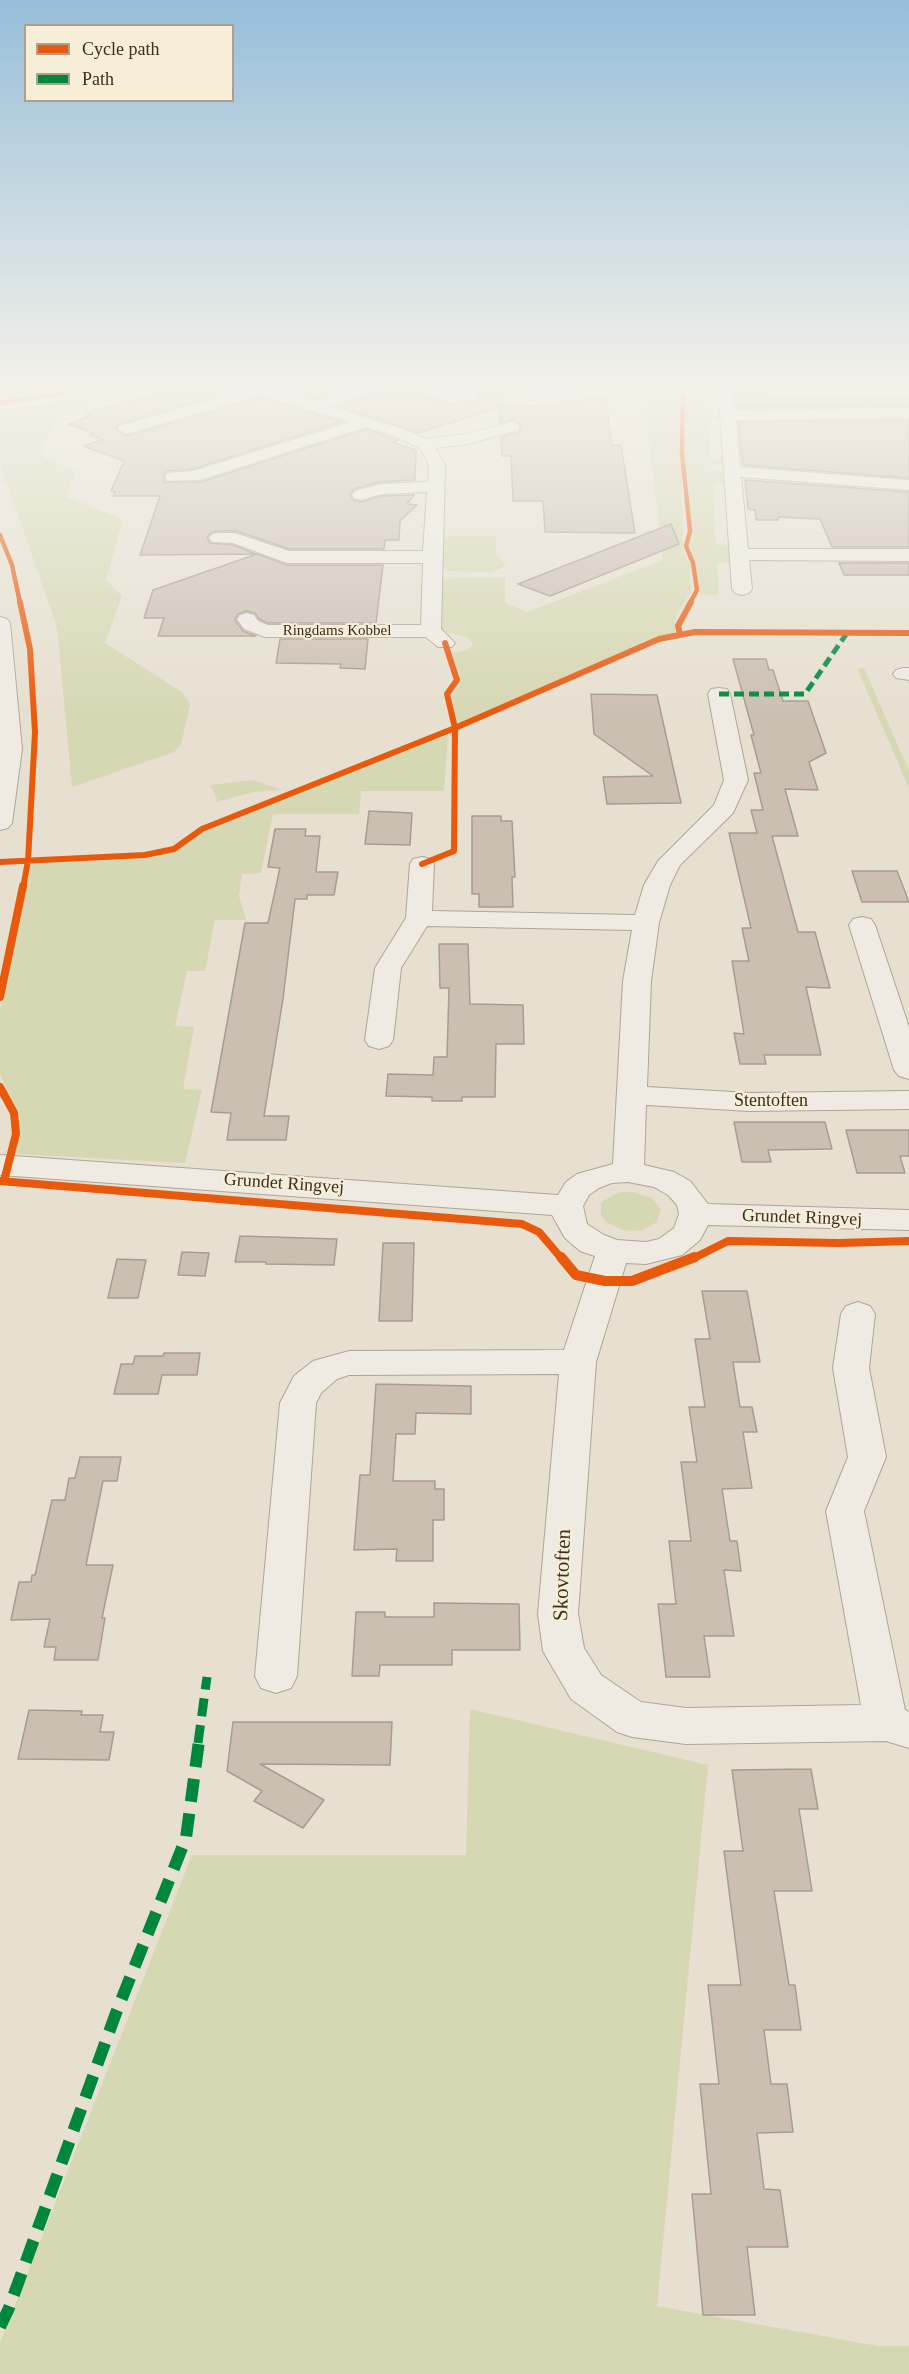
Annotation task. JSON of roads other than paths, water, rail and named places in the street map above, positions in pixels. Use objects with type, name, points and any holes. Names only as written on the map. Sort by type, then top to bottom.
[{"type":"street","name":"Ringdams Kobbel","points":[[247,619],[250,625],[265,631],[438,637],[432,557],[436,496]]},
{"type":"street","points":[[734,496],[742,589]]},
{"type":"street","points":[[218,538],[235,538],[287,557],[432,557]]},
{"type":"street","points":[[740,554],[909,555]]},
{"type":"street","points":[[0,622],[11,749],[0,823]]},
{"type":"street","points":[[628,1172],[637,981],[646,923],[657,885],[670,861],[725,808],[736,780],[733,756],[718,694]]},
{"type":"street","points":[[379,1040],[388,968],[419,918],[422,864]]},
{"type":"street","points":[[419,918],[646,923]]},
{"type":"street","points":[[862,925],[909,1070]]},
{"type":"street","name":"Stentoften","points":[[633,1095],[750,1102],[909,1100]]},
{"type":"street","name":"Grundet Ringvej","points":[[0,1165],[567,1206]]},
{"type":"street","points":[[628,1172],[663,1179],[679,1188],[692,1203],[695,1214],[689,1233],[670,1247],[646,1253],[613,1251],[592,1243],[576,1231],[569,1220],[567,1206],[577,1189],[588,1181],[608,1174],[628,1172]]},
{"type":"street","name":"Grundet Ringvej","points":[[695,1214],[909,1220]]},
{"type":"street","name":"Skovtoften","points":[[613,1251],[578,1362],[558,1614],[564,1651],[586,1687],[632,1719],[686,1726],[898,1726],[844,1511],[867,1457],[850,1368],[858,1314]]},
{"type":"street","points":[[276,1676],[298,1403],[307,1385],[325,1370],[349,1363],[578,1362]]}]
